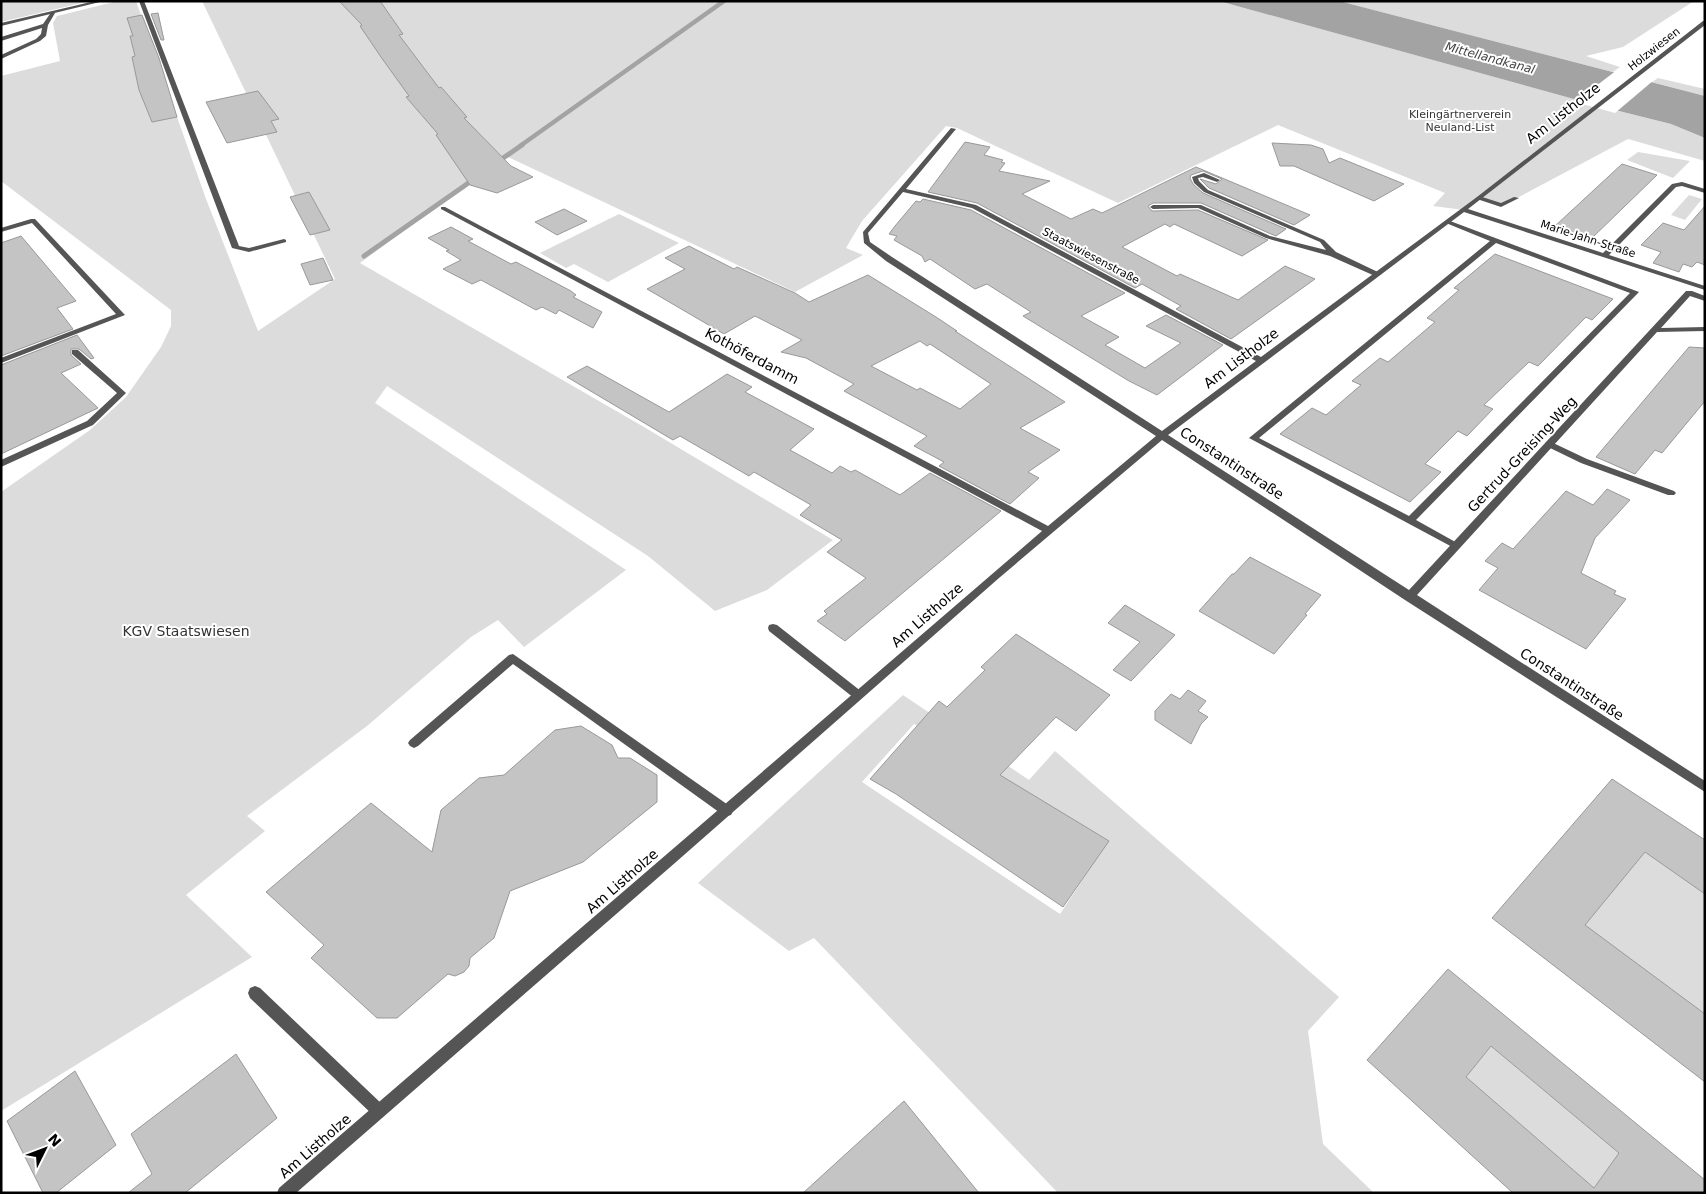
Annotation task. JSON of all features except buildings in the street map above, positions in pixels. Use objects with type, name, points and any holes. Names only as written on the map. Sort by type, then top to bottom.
[{"type":"street","points":[[1,25],[102,1]]},
{"type":"street","points":[[141,1],[236,248],[249,250],[284,241]]},
{"type":"street","points":[[1,58],[38,40],[44,35],[45,25],[52,13]]},
{"type":"street","name":"Holzwiesen","points":[[1615,91],[1705,22]]},
{"type":"street","points":[[1,39],[45,25]]},
{"type":"street","name":"Am Listholze","points":[[284,1193],[1048,530],[1161,436],[1464,210],[1615,91]]},
{"type":"street","name":"Constantinstraße","points":[[953,129],[865,233],[867,243],[1161,436],[1705,787]]},
{"type":"street","points":[[1217,180],[1204,175],[1195,177],[1196,182],[1206,191],[1322,241],[1333,254]]},
{"type":"street","points":[[1604,256],[1674,185],[1682,184],[1705,191]]},
{"type":"street","name":"Staatswiesenstraße","points":[[902,190],[974,206],[1263,361]]},
{"type":"street","points":[[1479,198],[1501,205],[1516,198]]},
{"type":"street","points":[[1153,207],[1198,206],[1268,237],[1333,254],[1378,274]]},
{"type":"street","name":"Kothöferdamm","points":[[443,208],[1048,530]]},
{"type":"street","name":"Marie-Jahn-Straße","points":[[1464,210],[1705,288]]},
{"type":"street","points":[[1,230],[33,220],[121,316],[1,361]]},
{"type":"street","points":[[1410,521],[1635,292],[1448,222]]},
{"type":"street","points":[[1456,546],[1253,438],[1495,240]]},
{"type":"street","name":"Gertrud-Greising-Weg","points":[[1410,596],[1689,293],[1705,299]]},
{"type":"street","points":[[1656,330],[1705,329]]},
{"type":"street","points":[[1,464],[90,423],[122,393],[75,352]]},
{"type":"street","points":[[1549,444],[1584,461],[1671,493]]},
{"type":"street","points":[[773,628],[858,695]]},
{"type":"street","points":[[414,743],[513,658],[727,810]]},
{"type":"street","points":[[256,993],[379,1111]]},
{"type":"green space","points":[[1,1],[90,1],[1,22]]},
{"type":"green space","points":[[118,1],[136,1],[206,199],[258,331],[335,279],[202,1],[1219,1],[1599,106],[1671,124],[1705,138],[1705,161],[1628,139],[1501,205],[1479,198],[1464,210],[1433,206],[1445,193],[1278,125],[1118,203],[957,128],[946,126],[862,221],[846,248],[863,255],[795,292],[506,156],[360,263],[644,427],[833,540],[767,590],[715,611],[648,556],[387,386],[375,403],[626,570],[524,647],[498,620],[471,637],[367,726],[247,816],[265,831],[186,895],[252,957],[1,1111],[1,492],[90,430],[126,397],[161,347],[171,326],[171,310],[1,181],[1,76],[60,61],[53,23],[57,16]]},
{"type":"green space","points":[[1339,1],[1694,1],[1623,47],[1586,56],[1620,67],[1613,72]]},
{"type":"green space","points":[[1658,78],[1705,89],[1705,96],[1652,82]]},
{"type":"green space","points":[[1638,152],[1690,161],[1673,178],[1627,160]]},
{"type":"green space","points":[[1689,195],[1702,199],[1685,220],[1671,215]]},
{"type":"green space","points":[[619,214],[679,243],[608,282],[574,264],[566,268],[540,253]]},
{"type":"green space","points":[[903,695],[1029,780],[1055,751],[1339,997],[1308,1031],[1323,1144],[1374,1193],[1058,1193],[814,938],[789,951],[698,883]],"holes":[[[914,724],[1107,843],[1060,914],[862,782]]]},
{"type":"green space","points":[[1645,852],[1705,894],[1705,1014],[1585,925]]},
{"type":"green space","points":[[1491,1046],[1619,1153],[1594,1188],[1466,1077]]},
{"type":"water","name":"Mittellandkanal","points":[[1219,1],[1339,1],[1705,96],[1705,138],[1671,124],[1599,106]]},
{"type":"pier","points":[[1617,70],[1654,80],[1615,113],[1575,102]]},
{"type":"waterway","points":[[520,146],[724,1]]},
{"type":"waterway","points":[[496,163],[522,145]]},
{"type":"waterway","points":[[364,256],[477,177]]},
{"type":"park label","name":"Kleingärtnerverein Neuland-List","points":[[1460,120]]},
{"type":"park label","name":"KGV Staatswiesen","points":[[186,631]]}]
